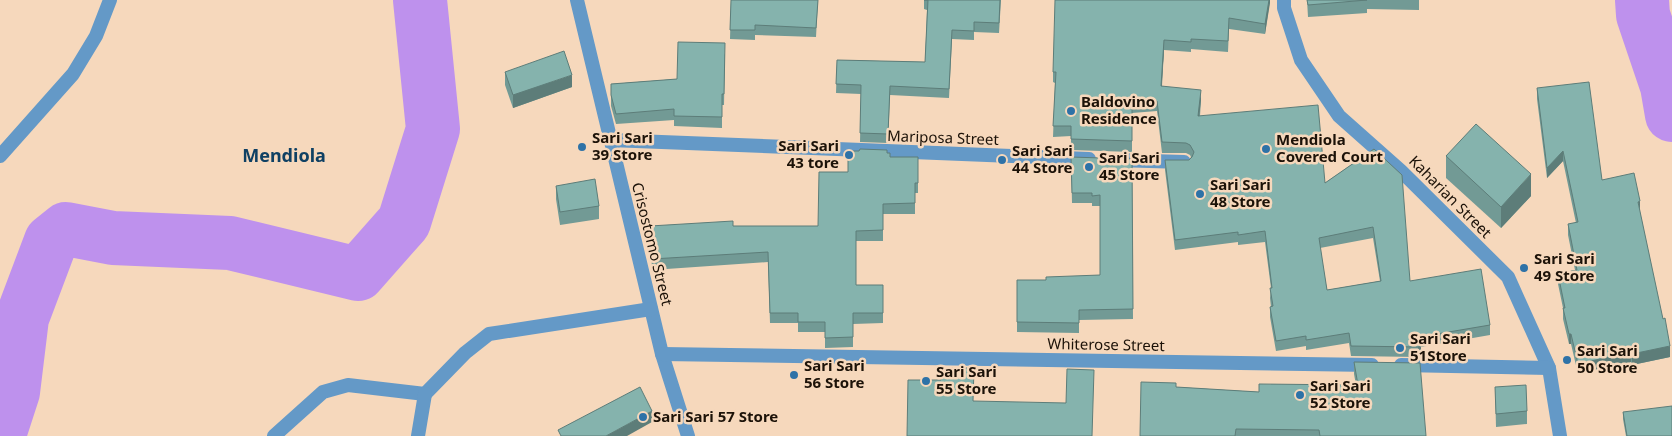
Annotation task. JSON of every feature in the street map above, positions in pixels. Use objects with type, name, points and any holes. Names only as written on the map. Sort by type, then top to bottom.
[{"type":"street","points":[[0,156],[73,74],[96,36],[110,0]]},
{"type":"street","name":"Crisostomo Street","points":[[577,0],[662,354],[688,436]]},
{"type":"street","name":"Kaharian Street","points":[[1284,0],[1284,8],[1301,60],[1339,116],[1401,171],[1508,277],[1549,368],[1560,436]]},
{"type":"street","name":"Mariposa Street","points":[[610,140],[1185,162]]},
{"type":"street","points":[[418,436],[425,394],[465,352],[489,334],[651,309]]},
{"type":"street","name":"Whiterose Street","points":[[662,354],[1549,368]]},
{"type":"street","points":[[274,436],[323,392],[348,385],[425,394]]},
{"type":"building","points":[[731,0],[818,0],[816,28],[755,25],[755,30],[730,30]]},
{"type":"building","points":[[928,0],[1000,0],[999,23],[974,22],[974,31],[952,30],[949,89],[890,86],[888,134],[860,133],[861,85],[836,84],[837,60],[925,62]]},
{"type":"building","points":[[1055,0],[1269,0],[1265,24],[1229,18],[1228,41],[1191,39],[1191,42],[1164,40],[1161,86],[1201,90],[1198,116],[1318,105],[1325,183],[1374,149],[1402,175],[1410,281],[1481,269],[1490,325],[1419,337],[1421,346],[1418,347],[1351,346],[1349,333],[1306,340],[1306,336],[1276,341],[1270,307],[1273,306],[1270,288],[1272,288],[1265,231],[1238,235],[1238,232],[1175,240],[1165,160],[1189,160],[1194,152],[1190,145],[1186,143],[1162,142],[1157,101],[1132,102],[1132,141],[1071,139],[1071,126],[1053,126],[1056,72],[1053,72]],"holes":[[[1373,227],[1381,281],[1327,290],[1319,238]]]},
{"type":"building","points":[[1307,0],[1367,0],[1308,5]]},
{"type":"building","points":[[678,42],[725,43],[722,117],[674,116],[674,109],[616,114],[611,95],[611,84],[677,79]]},
{"type":"building","points":[[564,51],[572,75],[513,95],[505,72]]},
{"type":"building","points":[[1589,82],[1602,180],[1634,173],[1640,201],[1638,202],[1670,346],[1632,354],[1631,352],[1578,364],[1563,308],[1565,308],[1558,274],[1577,270],[1568,224],[1578,222],[1563,151],[1547,168],[1537,88]]},
{"type":"building","points":[[1476,124],[1531,174],[1501,207],[1446,156]]},
{"type":"building","points":[[860,149],[887,150],[887,153],[890,153],[890,157],[918,157],[918,183],[915,183],[915,203],[883,204],[883,230],[856,231],[856,285],[883,285],[883,313],[853,313],[853,337],[825,338],[825,322],[798,322],[798,313],[770,313],[768,252],[652,259],[650,226],[733,221],[733,226],[818,226],[819,172],[848,172],[848,151],[859,151]]},
{"type":"building","points":[[1071,157],[1132,159],[1133,309],[1079,310],[1079,323],[1017,322],[1017,280],[1046,280],[1046,277],[1100,275],[1100,195],[1092,196],[1092,193],[1072,193]]},
{"type":"building","points":[[595,179],[599,206],[560,212],[556,186]]},
{"type":"building","points":[[1354,362],[1420,363],[1426,436],[1320,436],[1319,430],[1236,429],[1235,436],[1140,436],[1141,382],[1176,383],[1176,387],[1259,392],[1259,384],[1358,385]]},
{"type":"building","points":[[941,368],[974,368],[973,401],[1066,403],[1067,369],[1094,370],[1092,436],[907,436],[908,380],[941,380]]},
{"type":"building","points":[[1526,385],[1527,411],[1496,414],[1495,387]]},
{"type":"building","points":[[640,387],[652,411],[606,436],[561,436],[558,430]]},
{"type":"building","points":[[1672,406],[1672,436],[1627,436],[1623,412]]},
{"type":"waterway","points":[[0,432],[13,392],[22,318],[51,241],[66,229],[113,238],[230,243],[358,274],[404,222],[433,129],[420,0]]},
{"type":"waterway","points":[[1642,0],[1643,15],[1667,86],[1672,115]]},
{"type":"place","name":"Baldovino Residence","points":[[1071,111]]},
{"type":"place","name":"Sari Sari 39 Store","points":[[582,147]]},
{"type":"place","name":"Mendiola Covered Court","points":[[1266,149]]},
{"type":"place","name":"Sari Sari 43 tore","points":[[849,155]]},
{"type":"place","name":"Sari Sari 44 Store","points":[[1002,160]]},
{"type":"place","name":"Sari Sari 45 Store","points":[[1089,167]]},
{"type":"place","name":"Sari Sari 48 Store","points":[[1200,194]]},
{"type":"place","name":"Sari Sari 49 Store","points":[[1524,268]]},
{"type":"place","name":"Sari Sari 51Store","points":[[1400,348]]},
{"type":"place","name":"Sari Sari 50 Store","points":[[1567,360]]},
{"type":"place","name":"Sari Sari 56 Store","points":[[794,375]]},
{"type":"place","name":"Sari Sari 55 Store","points":[[926,381]]},
{"type":"place","name":"Sari Sari 52 Store","points":[[1300,395]]},
{"type":"place","name":"Sari Sari 57 Store","points":[[643,417]]},
{"type":"district","name":"Mendiola","points":[[284,156]]}]
